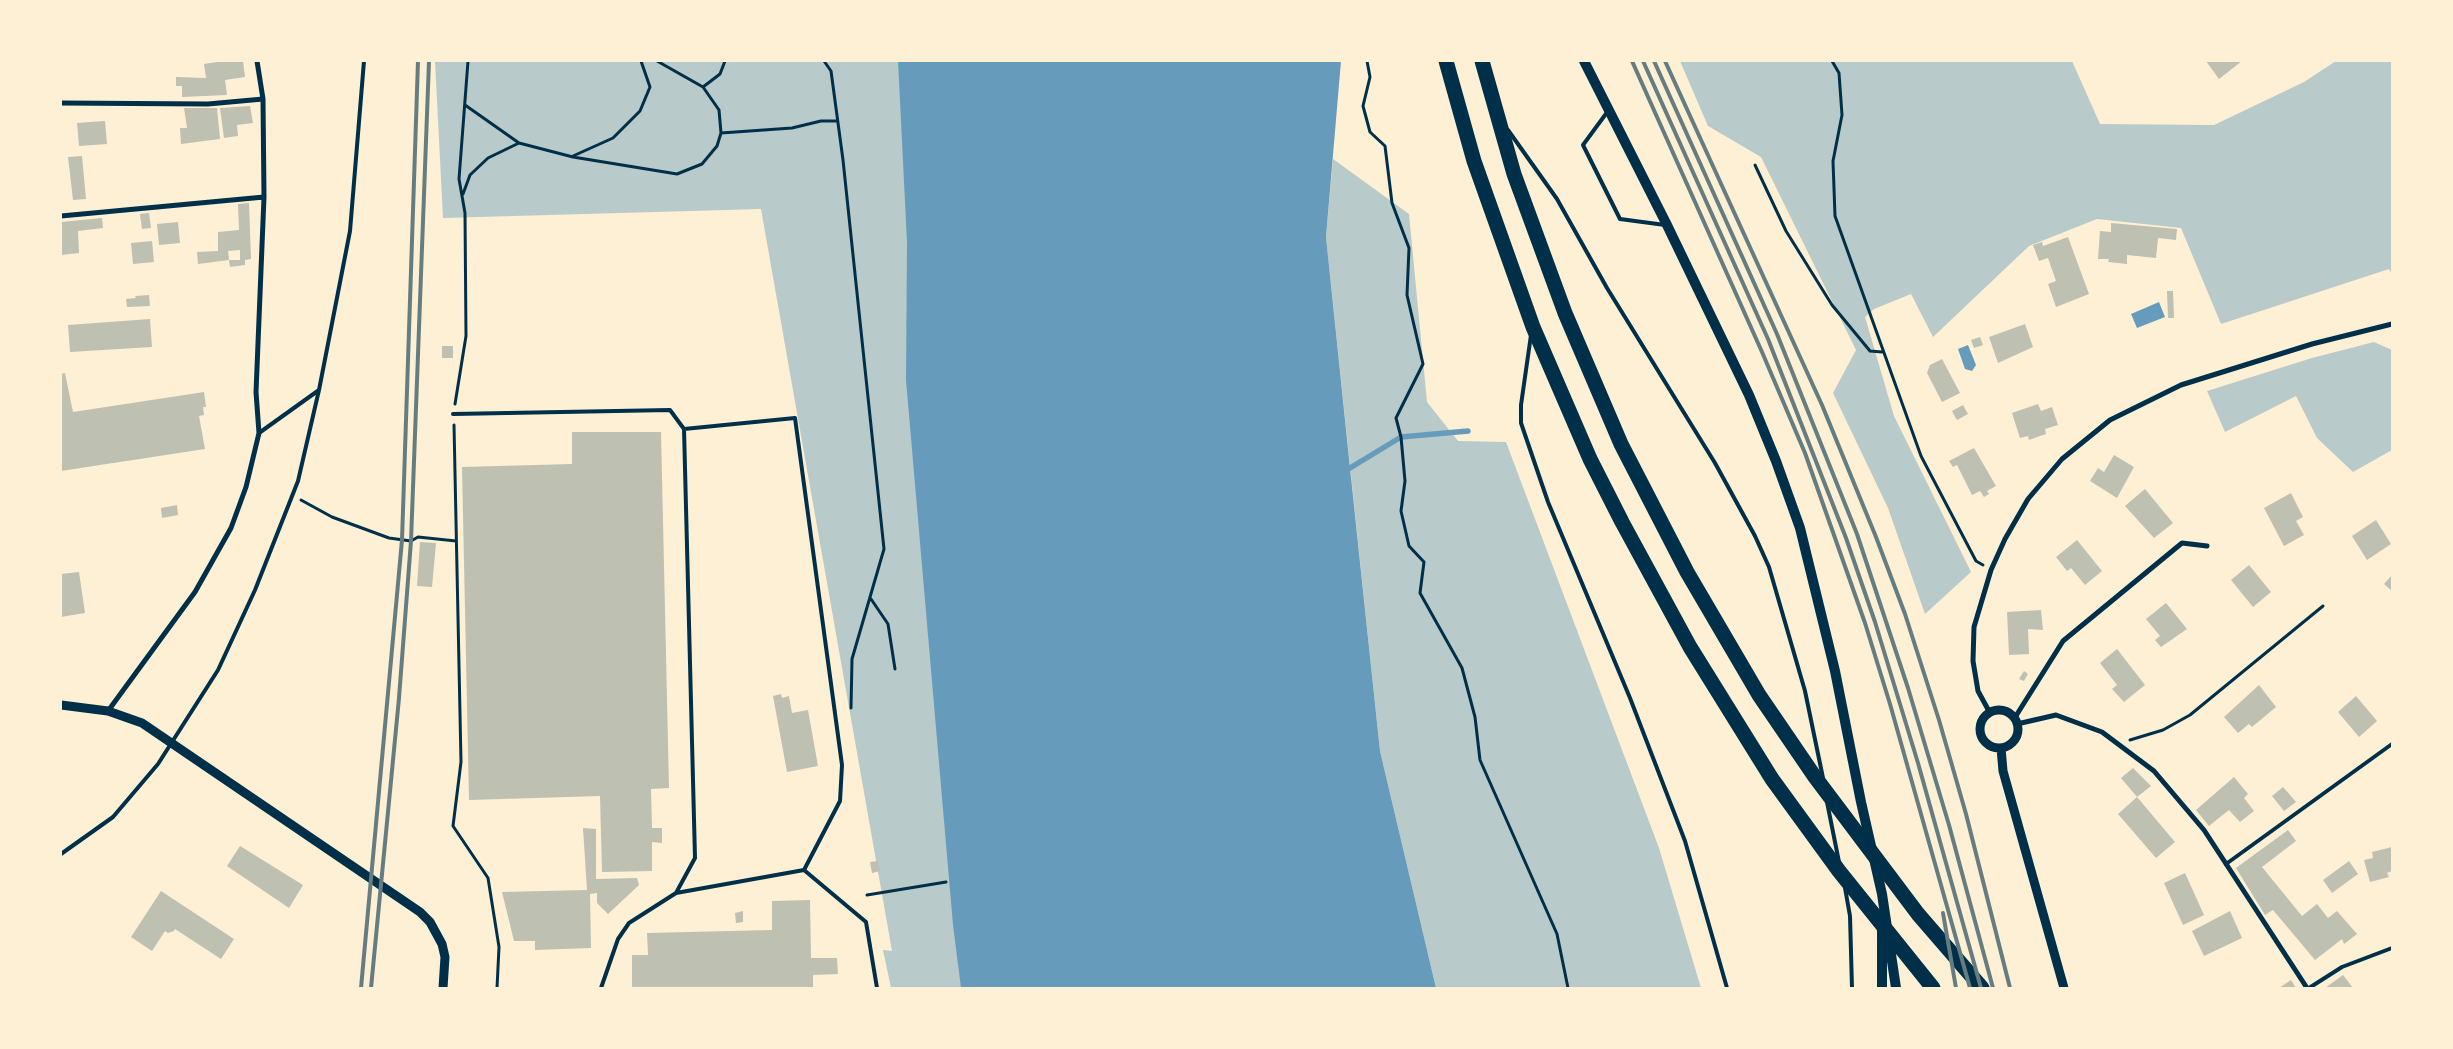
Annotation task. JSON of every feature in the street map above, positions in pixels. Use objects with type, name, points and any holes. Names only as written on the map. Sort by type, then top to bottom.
[{"type":"highway","points":[[1446,61],[1474,161],[1533,326],[1590,459],[1654,582],[1745,737],[1801,821],[1879,923],[1933,988]]},
{"type":"highway","points":[[1482,61],[1495,112],[1533,230],[1568,321],[1622,444],[1687,572],[1784,733],[1884,871],[1982,988]]},
{"type":"main road","points":[[1584,61],[1667,225],[1749,395],[1776,461],[1800,528],[1836,671],[1860,802],[1882,894],[1896,988]]},
{"type":"main road","points":[[1882,894],[1882,988]]},
{"type":"street","points":[[108,711],[195,592],[231,528],[246,487],[259,432],[256,392],[264,197],[263,100],[257,61]]},
{"type":"street","points":[[61,103],[208,104],[263,100]]},
{"type":"street","points":[[61,216],[264,197]]},
{"type":"street","points":[[1990,712],[1978,691],[1973,661],[1974,627],[1991,570],[2005,539],[2028,499],[2062,459],[2110,420],[2181,385],[2312,344],[2392,324]]},
{"type":"street","points":[[2016,722],[2003,711],[1990,712],[1981,722],[1980,733],[1985,742],[1995,748],[2001,748],[2012,743],[2016,735],[2016,722],[2063,641],[2182,543],[2207,546]]},
{"type":"street","points":[[61,705],[108,711],[130,717],[155,731],[402,899],[430,922],[442,944],[445,957],[443,988]]},
{"type":"street","points":[[2016,722],[2056,715],[2102,732],[2154,771],[2204,830],[2308,988]]},
{"type":"street","points":[[2001,748],[2003,771],[2064,988]]},
{"type":"lane","points":[[61,854],[113,817],[163,756],[218,670],[254,590],[298,481],[319,390],[350,231],[364,61]]},
{"type":"lane","points":[[1608,111],[1583,145],[1620,219],[1667,225]]},
{"type":"lane","points":[[1495,112],[1557,199],[1592,263],[1715,463],[1762,550],[1805,691],[1850,916],[1852,988]]},
{"type":"lane","points":[[1533,326],[1521,404],[1521,423],[1548,502],[1630,698],[1684,841],[1728,988]]},
{"type":"lane","points":[[259,432],[319,390]]},
{"type":"lane","points":[[454,414],[670,410],[684,429],[695,858],[676,893]]},
{"type":"lane","points":[[684,429],[795,418],[842,765],[840,802],[804,870]]},
{"type":"lane","points":[[2226,864],[2392,744]]},
{"type":"lane","points":[[602,988],[618,939],[629,923],[676,893],[804,870]]},
{"type":"lane","points":[[804,870],[866,922],[877,988]]},
{"type":"lane","points":[[2308,988],[2342,967],[2392,948]]},
{"type":"path","points":[[468,61],[459,179],[465,213],[466,336],[454,414],[461,762],[453,826],[488,878],[499,947],[497,988]]},
{"type":"path","points":[[573,157],[613,138],[640,112],[650,86],[641,61]]},
{"type":"path","points":[[464,104],[519,143],[573,157],[677,174],[702,164],[717,146],[721,133],[719,110],[703,87],[657,61]]},
{"type":"path","points":[[703,87],[720,74],[725,61]]},
{"type":"path","points":[[824,61],[831,71],[884,549],[852,659],[851,708]]},
{"type":"path","points":[[1367,61],[1370,76],[1363,106],[1370,132],[1385,146],[1392,203],[1409,248],[1407,295],[1422,364],[1396,418],[1401,437],[1405,481],[1401,511],[1409,546],[1424,562],[1420,592],[1462,668],[1475,717],[1480,760],[1557,934],[1568,988]]},
{"type":"path","points":[[1832,61],[1838,74],[1842,115],[1833,161],[1834,216],[1921,456],[1976,561],[1991,570]]},
{"type":"path","points":[[721,133],[792,128],[821,121],[837,121]]},
{"type":"path","points":[[463,195],[470,175],[488,158],[519,143]]},
{"type":"path","points":[[1756,165],[1786,231],[1832,305],[1870,351],[1882,352]]},
{"type":"path","points":[[292,496],[316,506],[332,518],[389,538],[411,541],[418,537],[456,541]]},
{"type":"path","points":[[870,598],[888,624],[895,669]]},
{"type":"path","points":[[2118,743],[2163,730],[2190,715],[2324,606]]},
{"type":"path","points":[[867,895],[946,882]]},
{"type":"shaded area","points":[[435,61],[1127,61],[1208,988],[891,988],[883,950],[892,951],[761,209],[443,218]]},
{"type":"shaded area","points":[[1680,61],[2072,61],[2100,124],[2214,125],[2304,82],[2336,61],[2392,61],[2392,275],[2389,269],[2221,324],[2181,228],[2097,219],[2029,246],[1933,337],[1911,294],[1874,309],[1865,317],[1894,416],[1971,572],[1925,614],[1888,508],[1833,393],[1856,350],[1761,157],[1708,126]]},
{"type":"shaded area","points":[[1333,159],[1409,214],[1427,402],[1458,441],[1506,442],[1659,848],[1701,988],[1436,988],[1380,751],[1326,237]]},
{"type":"shaded area","points":[[2374,342],[2392,350],[2392,450],[2353,472],[2317,438],[2296,396],[2225,432],[2207,391],[2312,358]]},
{"type":"water","points":[[898,61],[1341,61],[1326,237],[1380,751],[1436,988],[961,988],[953,925],[906,380],[907,242]]},
{"type":"water","points":[[2159,302],[2165,317],[2137,328],[2131,314]]},
{"type":"water","points":[[1968,345],[1976,365],[1972,371],[1965,369],[1958,349]]},
{"type":"building","points":[[243,61],[245,77],[225,80],[227,95],[182,97],[182,86],[176,86],[176,77],[206,78],[204,64]]},
{"type":"building","points":[[2206,61],[2242,61],[2219,79]]},
{"type":"building","points":[[250,106],[253,123],[237,125],[238,136],[224,138],[220,108]]},
{"type":"building","points":[[184,108],[217,108],[220,139],[181,144],[180,128],[187,128]]},
{"type":"building","points":[[105,121],[107,144],[79,146],[77,123]]},
{"type":"building","points":[[82,156],[86,199],[73,200],[68,157]]},
{"type":"building","points":[[249,203],[251,259],[245,260],[245,265],[230,267],[229,260],[198,264],[197,252],[218,251],[218,232],[239,230],[238,204]],"holes":[[[240,250],[240,260],[229,260],[228,251]]]},
{"type":"building","points":[[149,213],[151,228],[142,229],[140,214]]},
{"type":"building","points":[[102,218],[103,228],[78,231],[79,253],[61,255],[61,222]]},
{"type":"building","points":[[178,222],[180,243],[159,245],[157,224]]},
{"type":"building","points":[[2111,223],[2177,229],[2176,240],[2158,238],[2156,258],[2127,255],[2127,264],[2108,262],[2109,259],[2098,259],[2100,231],[2111,232]]},
{"type":"building","points":[[2068,237],[2089,294],[2056,307],[2048,284],[2056,281],[2048,258],[2039,261],[2033,245],[2042,242],[2043,246]]},
{"type":"building","points":[[152,241],[154,262],[133,264],[131,243]]},
{"type":"building","points":[[2167,291],[2173,291],[2174,318],[2168,318]]},
{"type":"building","points":[[149,295],[150,306],[127,307],[126,299]]},
{"type":"building","points":[[150,319],[152,347],[70,352],[68,325]]},
{"type":"building","points":[[2025,324],[2033,347],[1998,363],[1989,337]]},
{"type":"building","points":[[1980,337],[1983,345],[1974,348],[1971,340]]},
{"type":"building","points":[[442,346],[453,346],[453,358],[442,358]]},
{"type":"building","points":[[1942,359],[1960,393],[1942,402],[1927,373],[1930,365]]},
{"type":"building","points":[[65,373],[73,412],[204,392],[206,407],[203,407],[204,415],[199,416],[205,449],[61,471],[61,374]]},
{"type":"building","points":[[2038,404],[2041,411],[2052,407],[2058,425],[2045,429],[2046,434],[2029,440],[2028,436],[2020,438],[2012,413]]},
{"type":"building","points":[[1963,405],[1968,414],[1957,420],[1952,411]]},
{"type":"building","points":[[572,432],[661,432],[669,788],[651,789],[652,828],[662,828],[662,843],[652,842],[652,871],[602,872],[600,796],[469,800],[462,467],[572,464]]},
{"type":"building","points":[[1974,448],[1996,486],[1987,491],[1989,494],[1984,497],[1980,491],[1972,495],[1957,465],[1953,467],[1949,461]]},
{"type":"building","points":[[2114,455],[2134,467],[2117,498],[2090,481],[2098,468],[2104,472]]},
{"type":"building","points":[[2145,489],[2173,523],[2154,538],[2125,506]]},
{"type":"building","points":[[2291,493],[2303,517],[2296,521],[2304,535],[2284,546],[2264,508]]},
{"type":"building","points":[[177,505],[178,515],[162,518],[161,508]]},
{"type":"building","points":[[2376,520],[2391,544],[2367,560],[2352,536]]},
{"type":"building","points":[[2077,540],[2102,571],[2085,585],[2071,568],[2067,571],[2056,557]]},
{"type":"building","points":[[420,542],[436,543],[432,587],[417,586]]},
{"type":"building","points":[[2249,565],[2271,592],[2253,607],[2231,580]]},
{"type":"building","points":[[79,572],[85,613],[61,617],[61,574]]},
{"type":"building","points":[[2392,575],[2392,591],[2384,584]]},
{"type":"building","points":[[2166,603],[2187,629],[2161,647],[2155,640],[2160,636],[2146,619]]},
{"type":"building","points":[[2041,610],[2043,630],[2028,629],[2029,654],[2009,655],[2007,612]]},
{"type":"building","points":[[2117,649],[2145,685],[2124,702],[2112,689],[2117,685],[2100,663]]},
{"type":"building","points":[[2024,671],[2028,674],[2024,681],[2019,679]]},
{"type":"building","points":[[2259,685],[2276,707],[2252,727],[2249,724],[2238,733],[2224,717]]},
{"type":"building","points":[[781,694],[782,698],[789,696],[792,713],[808,710],[818,766],[787,772],[773,696]]},
{"type":"building","points":[[2356,696],[2377,721],[2359,737],[2338,712]]},
{"type":"building","points":[[2133,768],[2151,786],[2137,797],[2121,778]]},
{"type":"building","points":[[2234,777],[2248,794],[2244,798],[2254,811],[2240,822],[2229,810],[2209,826],[2196,810]]},
{"type":"building","points":[[2283,787],[2296,802],[2284,811],[2272,796]]},
{"type":"building","points":[[2137,797],[2175,842],[2156,858],[2118,814]]},
{"type":"building","points":[[583,828],[596,829],[596,879],[637,878],[639,885],[608,914],[597,903],[597,893],[590,894],[591,948],[535,950],[535,941],[514,941],[502,892],[587,890]]},
{"type":"building","points":[[2288,830],[2296,841],[2262,867],[2302,916],[2317,904],[2328,918],[2337,911],[2357,934],[2344,944],[2342,939],[2315,960],[2273,910],[2265,915],[2236,868]]},
{"type":"building","points":[[240,846],[303,885],[289,908],[227,866]]},
{"type":"building","points":[[2392,847],[2392,871],[2387,873],[2389,877],[2370,882],[2364,860],[2373,858],[2372,852]]},
{"type":"building","points":[[878,861],[880,871],[872,873],[870,862]]},
{"type":"building","points":[[2349,861],[2358,874],[2332,893],[2323,880]]},
{"type":"building","points":[[2185,873],[2204,915],[2183,925],[2164,883]]},
{"type":"building","points":[[161,891],[234,939],[221,959],[175,929],[168,933],[165,931],[152,951],[131,937]]},
{"type":"building","points":[[810,900],[811,958],[837,958],[838,974],[813,975],[813,988],[632,988],[632,955],[648,955],[647,933],[772,930],[772,901]]},
{"type":"building","points":[[743,911],[743,922],[736,923],[735,913]]},
{"type":"building","points":[[2230,911],[2242,938],[2204,956],[2192,931]]},
{"type":"building","points":[[2343,975],[2353,988],[2325,988]]},
{"type":"building","points":[[2291,980],[2296,988],[2279,988]]},
{"type":"waterway","points":[[1350,468],[1401,437],[1468,431]]},
{"type":"railway","points":[[361,988],[402,540],[418,61]]},
{"type":"railway","points":[[371,988],[399,698],[411,541],[429,61]]},
{"type":"railway","points":[[1632,61],[1805,453],[1865,623],[1890,704],[1970,988]]},
{"type":"railway","points":[[1643,61],[1768,339],[1846,538],[1875,622],[1918,763],[1981,988]]},
{"type":"railway","points":[[1654,61],[1777,334],[1857,534],[1908,688],[1949,825],[1993,988]]},
{"type":"railway","points":[[1665,61],[1822,405],[1905,614],[1939,720],[1966,814],[2010,988]]},
{"type":"railway","points":[[1943,913],[1956,988]]}]
